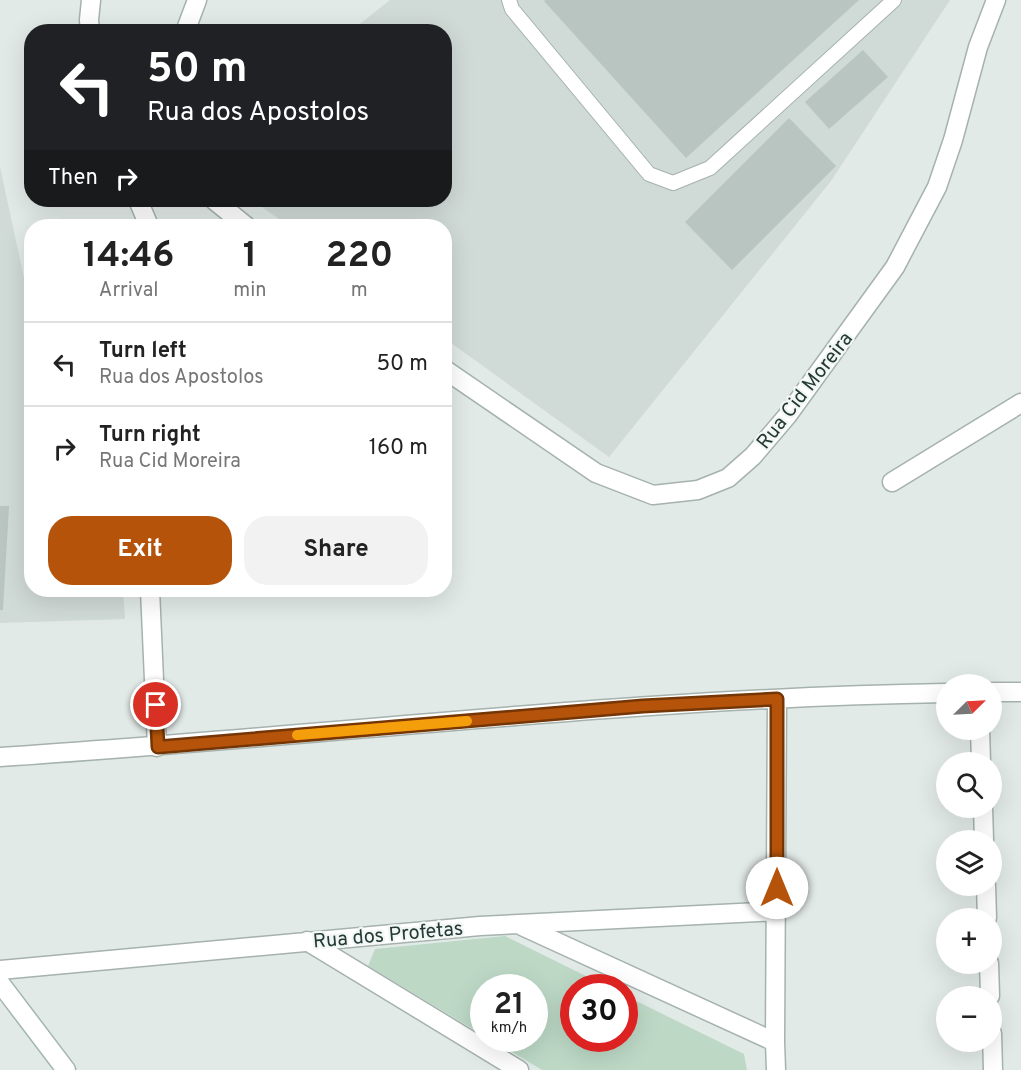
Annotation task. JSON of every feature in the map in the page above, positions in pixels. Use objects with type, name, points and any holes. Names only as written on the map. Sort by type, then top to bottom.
[{"type":"street","points":[[89,24],[91,0]]},
{"type":"street","points":[[188,24],[197,0]]},
{"type":"street","name":"Rua Cid Moreira","points":[[452,374],[596,472],[621,483],[653,495],[698,490],[728,478],[753,456],[787,416],[895,267],[937,187],[953,140],[978,47],[996,0]]},
{"type":"street","points":[[223,207],[237,219]]},
{"type":"street","points":[[892,482],[1021,403]]},
{"type":"street","points":[[150,597],[158,747]]},
{"type":"street","points":[[1002,693],[1021,692]]},
{"type":"street","points":[[0,757],[158,747],[643,706],[936,693]]},
{"type":"street","points":[[776,1070],[777,699]]},
{"type":"street","name":"Rua dos Profetas","points":[[0,970],[517,924],[777,911]]},
{"type":"street","points":[[517,924],[775,1042]]},
{"type":"street","points":[[308,941],[519,1070]]},
{"type":"street","points":[[0,983],[66,1070]]},
{"type":"street","points":[[993,1052],[993,1070]]},
{"type":"lane","points":[[509,0],[512,9],[649,174],[674,183],[710,168],[894,0]]},
{"type":"shaded area","points":[[390,0],[950,0],[831,181],[609,457],[452,344],[452,219],[279,219],[262,207],[452,207],[452,24],[360,24]]},
{"type":"shaded area","points":[[0,167],[24,278],[24,597],[123,597],[125,619],[0,623]]},
{"type":"green space","points":[[505,936],[582,974],[560,974],[560,1052],[638,1052],[638,1002],[744,1054],[747,1070],[542,1070],[512,1052],[548,1052],[548,974],[470,974],[470,1027],[368,966],[375,949]]},
{"type":"building","points":[[859,0],[686,158],[544,1]]},
{"type":"building","points":[[863,50],[888,77],[829,129],[805,102]]},
{"type":"building","points":[[789,118],[836,166],[732,270],[685,222]]},
{"type":"building","points":[[0,506],[9,506],[3,610],[0,610]]},
{"type":"slow traffic","points":[[297,735],[467,721]]},
{"type":"route","points":[[156,705],[158,747],[643,706],[777,699],[777,888]]}]
